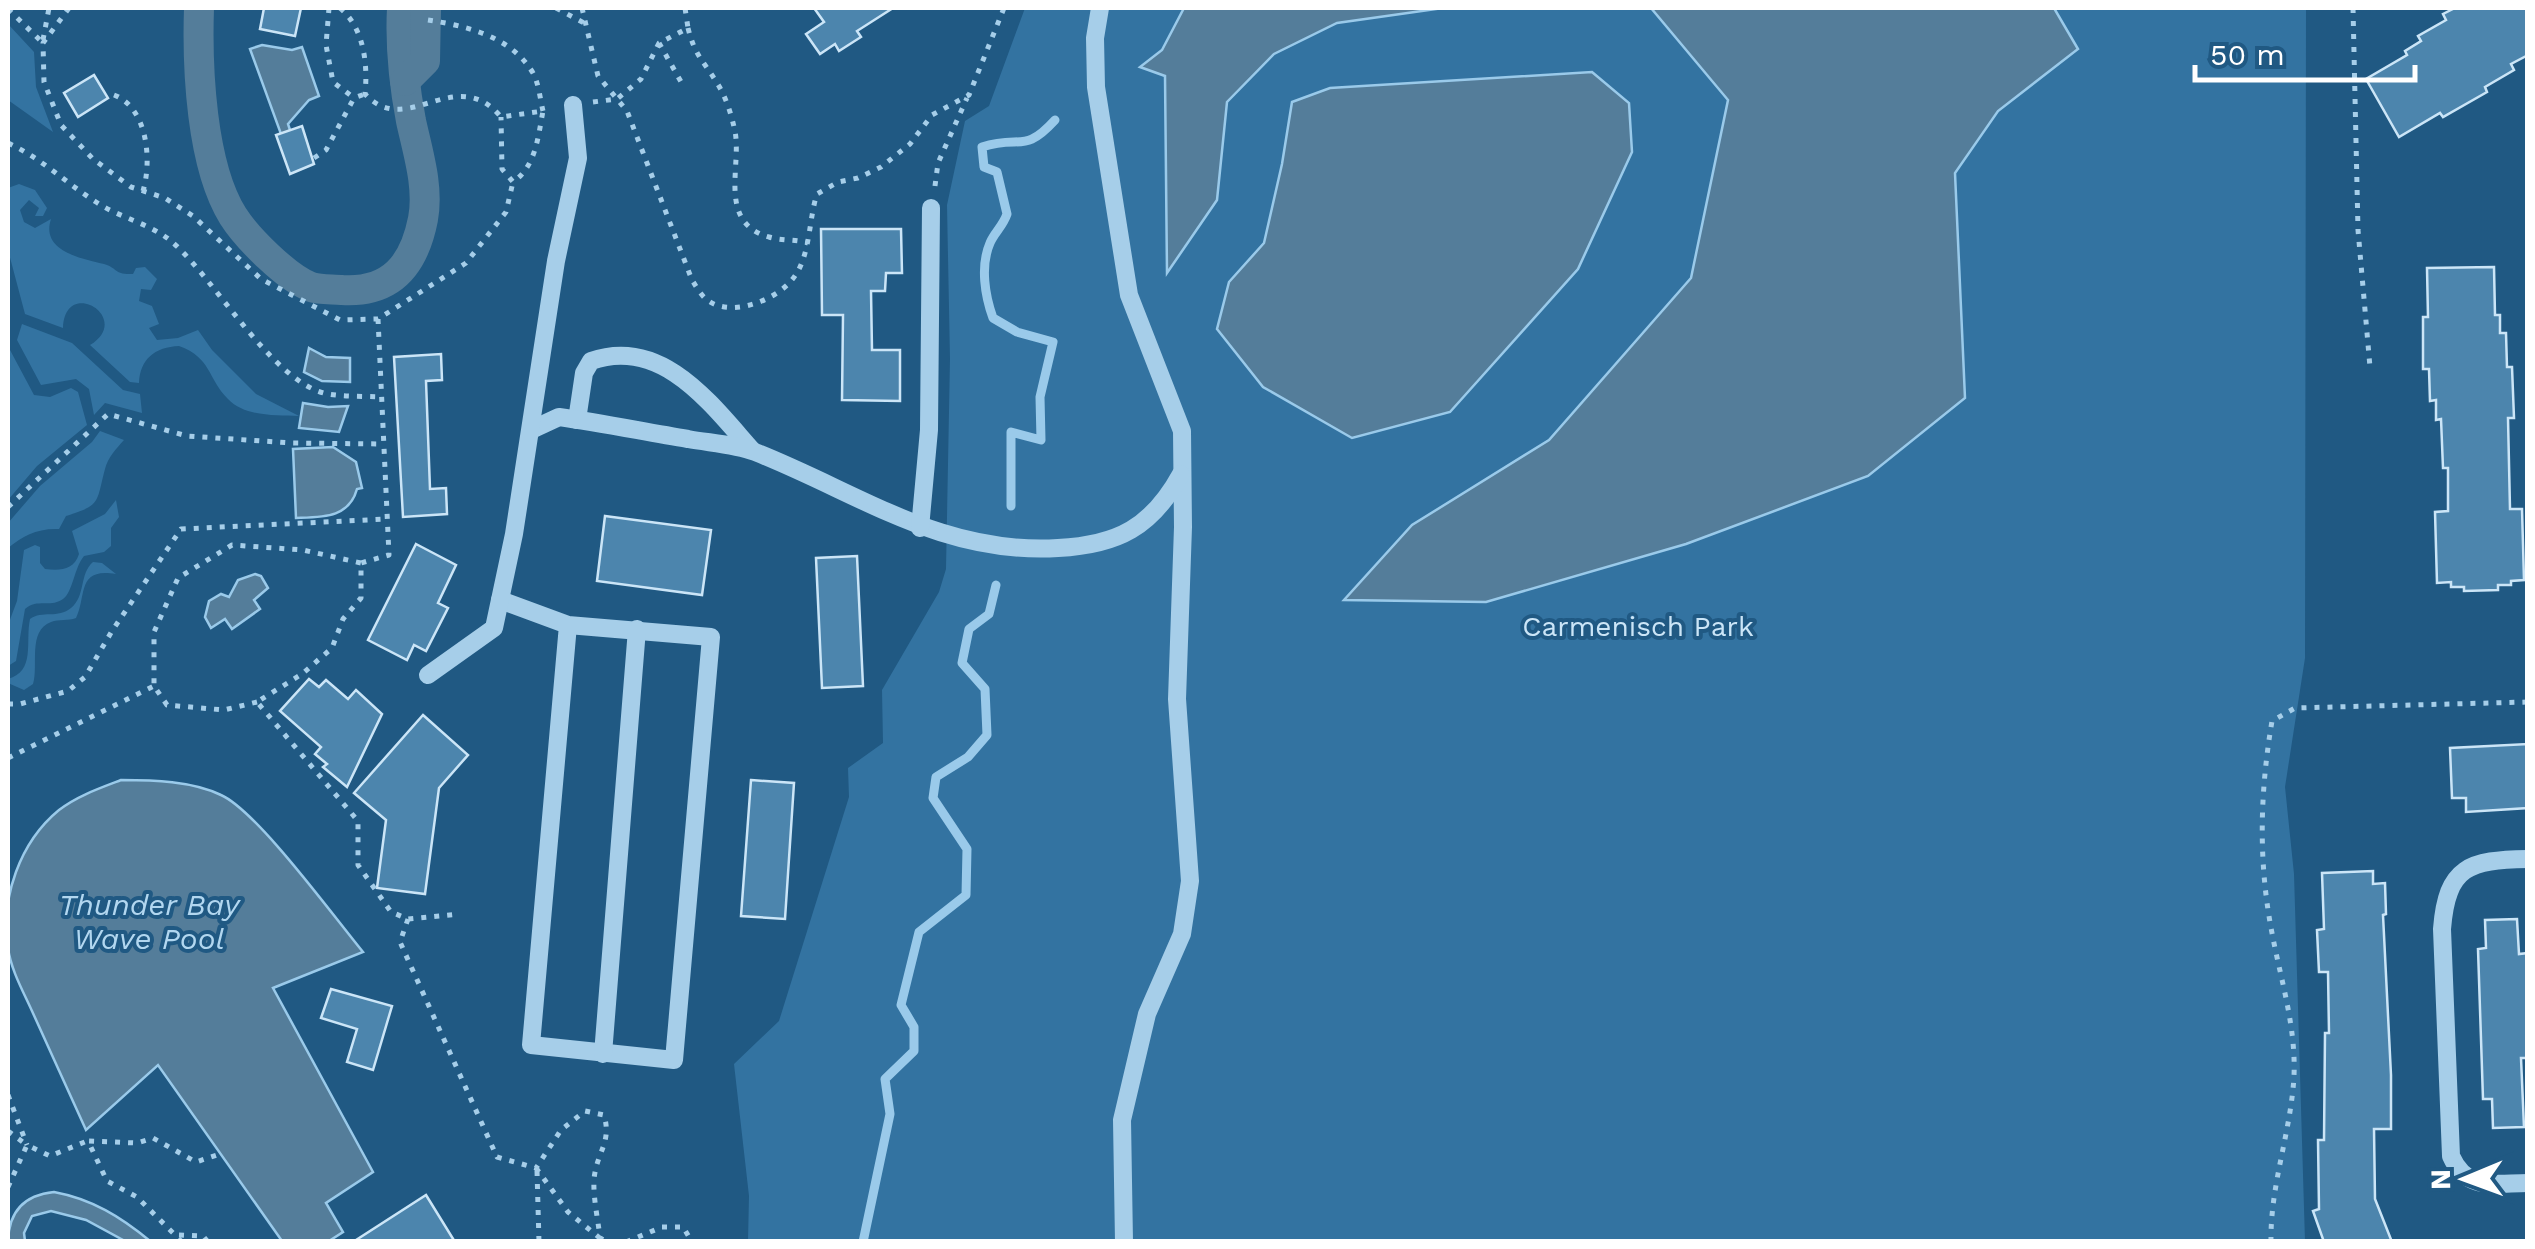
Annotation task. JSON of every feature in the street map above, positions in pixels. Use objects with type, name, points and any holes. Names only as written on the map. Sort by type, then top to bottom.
[{"type":"street","points":[[1100,8],[1095,38],[1096,87],[1129,295],[1182,431],[1178,699],[1190,881],[1182,934],[1147,1014],[1122,1120],[1124,1242]]},
{"type":"street","points":[[428,675],[494,628],[531,430],[556,262],[578,158],[573,105]]},
{"type":"street","points":[[920,528],[928,447],[931,208]]},
{"type":"street","points":[[578,420],[584,373],[592,361],[608,355],[628,355],[650,360],[680,375],[752,450]]},
{"type":"street","points":[[531,430],[559,417],[752,450],[920,528],[968,542],[1024,550],[1087,547],[1141,527],[1165,504],[1181,474]]},
{"type":"street","points":[[500,600],[568,625],[712,637],[674,1060],[531,1045],[568,625]]},
{"type":"street","points":[[602,1054],[637,629]]},
{"type":"street","points":[[2528,860],[2474,863],[2454,878],[2444,899],[2442,929],[2451,1156],[2458,1172],[2482,1184],[2528,1183]]},
{"type":"path","points":[[49,8],[43,43],[44,82],[62,124],[93,159],[131,187],[165,198],[193,216],[261,279],[340,320],[378,319],[466,263],[506,212],[513,182],[523,176],[536,150],[543,111],[532,70],[498,39],[467,26],[428,20]]},
{"type":"path","points":[[43,43],[69,8]]},
{"type":"path","points":[[329,8],[326,45],[334,82],[354,98]]},
{"type":"path","points":[[340,8],[351,17],[361,42],[368,70],[365,94],[376,106],[394,112],[456,95],[490,103],[501,117],[502,169],[513,182]]},
{"type":"path","points":[[556,8],[586,24]]},
{"type":"path","points":[[582,8],[598,76],[627,111],[692,280],[707,301],[736,309],[760,302],[791,282],[808,244],[809,217],[817,194],[881,167],[910,144],[932,114],[969,95]]},
{"type":"path","points":[[685,8],[694,52],[719,85],[736,130],[734,193],[740,212],[756,231],[770,238],[808,244]]},
{"type":"path","points":[[931,208],[938,162],[1004,8]]},
{"type":"path","points":[[2354,8],[2358,230],[2370,367]]},
{"type":"path","points":[[8,9],[43,43]]},
{"type":"path","points":[[617,100],[641,80],[659,43],[688,28]]},
{"type":"path","points":[[659,43],[684,87]]},
{"type":"path","points":[[314,158],[326,150],[354,98],[365,94]]},
{"type":"path","points":[[114,95],[127,103],[147,142],[148,173],[143,191]]},
{"type":"path","points":[[501,117],[573,105]]},
{"type":"path","points":[[8,144],[52,168],[96,202],[152,228],[172,242],[300,382],[326,394],[382,397]]},
{"type":"path","points":[[361,562],[362,598],[343,618],[332,648],[302,674],[258,702],[224,710],[167,705],[154,686],[154,632],[178,578],[232,545],[302,550],[361,562],[388,555],[378,319]]},
{"type":"path","points":[[8,507],[103,416],[114,414],[175,432],[292,443],[384,444]]},
{"type":"path","points":[[8,704],[68,691],[85,677],[181,529],[386,518]]},
{"type":"path","points":[[8,758],[154,686]]},
{"type":"path","points":[[258,702],[358,821],[358,865],[391,912],[408,919],[459,914]]},
{"type":"path","points":[[2271,1242],[2270,1208],[2294,1076],[2291,1014],[2261,866],[2263,776],[2272,720],[2295,708],[2528,702]]},
{"type":"path","points":[[408,919],[400,942],[497,1157],[536,1168],[568,1212],[603,1240]]},
{"type":"path","points":[[8,1095],[26,1145],[8,1188]]},
{"type":"path","points":[[539,1242],[536,1168],[562,1130],[584,1111],[604,1115],[609,1133],[596,1164],[594,1186],[603,1240]]},
{"type":"path","points":[[8,1131],[50,1156],[88,1141],[137,1143],[153,1138],[196,1162],[216,1154]]},
{"type":"path","points":[[88,1141],[107,1181],[137,1197],[182,1242]]},
{"type":"path","points":[[626,1242],[662,1226],[683,1226],[692,1242]]},
{"type":"path","points":[[177,1235],[203,1236],[208,1242]]},
{"type":"green space","name":"Carmenisch Park","points":[[1025,8],[2306,8],[2305,658],[2285,787],[2294,874],[2305,1241],[748,1241],[749,1196],[734,1064],[779,1021],[849,797],[848,768],[883,743],[882,690],[939,592],[946,569],[950,359],[947,205],[965,121],[989,106]]},
{"type":"green space","points":[[8,24],[34,52],[36,87],[53,132],[8,100]]},
{"type":"green space","points":[[19,184],[35,190],[47,208],[43,216],[35,216],[39,208],[29,200],[20,210],[24,222],[35,228],[51,219],[52,239],[66,252],[122,273],[133,274],[136,268],[145,267],[157,279],[151,290],[141,289],[139,301],[152,306],[159,324],[149,328],[157,340],[178,338],[198,330],[212,350],[256,394],[299,416],[261,414],[235,405],[198,356],[179,346],[150,356],[142,367],[139,383],[130,382],[90,345],[102,334],[105,324],[94,307],[84,303],[74,305],[67,313],[63,328],[25,314],[8,250],[8,188]]},
{"type":"green space","points":[[22,324],[72,343],[123,390],[140,394],[142,413],[105,403],[94,415],[89,389],[76,379],[41,385],[17,340]]},
{"type":"green space","points":[[10,350],[34,395],[50,397],[71,388],[78,392],[87,425],[37,466],[8,500]]},
{"type":"green space","points":[[100,431],[124,440],[108,461],[96,501],[66,516],[59,529],[31,534],[8,548],[8,523],[40,486]]},
{"type":"green space","points":[[116,500],[119,517],[111,528],[111,546],[104,552],[84,556],[63,599],[25,609],[16,661],[8,666],[8,625],[17,601],[24,550],[40,547],[40,563],[45,569],[70,566],[79,554],[72,531],[105,514]]},
{"type":"green space","points":[[93,562],[102,563],[116,574],[94,575],[85,585],[76,618],[54,621],[39,633],[33,684],[24,690],[8,683],[26,663],[30,619],[71,608]]},
{"type":"water","points":[[1184,8],[1443,8],[1337,23],[1274,54],[1227,102],[1217,200],[1167,273],[1165,76],[1140,67],[1162,50]]},
{"type":"water","points":[[1651,8],[2054,8],[2078,49],[1998,111],[1955,173],[1965,398],[1868,476],[1686,544],[1486,602],[1344,600],[1412,525],[1549,440],[1691,278],[1728,100]]},
{"type":"water","points":[[262,45],[292,50],[302,47],[319,96],[309,100],[288,124],[294,142],[285,145],[250,49]]},
{"type":"water","points":[[1592,72],[1629,103],[1632,152],[1578,269],[1450,412],[1352,438],[1263,387],[1217,329],[1229,282],[1264,243],[1292,102],[1330,88]]},
{"type":"water","points":[[309,348],[326,357],[350,358],[350,382],[322,381],[304,372]]},
{"type":"water","points":[[303,403],[348,406],[339,432],[299,428]]},
{"type":"water","points":[[333,447],[356,462],[362,488],[357,489],[341,511],[296,518],[293,449]]},
{"type":"water","points":[[261,576],[268,588],[254,600],[260,609],[232,629],[225,619],[211,628],[205,617],[209,601],[221,594],[229,597],[238,580]]},
{"type":"water","name":"Thunder Bay Wave Pool","points":[[121,780],[185,784],[221,795],[236,805],[274,842],[363,952],[273,988],[373,1172],[326,1203],[343,1232],[329,1241],[282,1241],[158,1065],[86,1130],[21,988],[6,929],[10,891],[24,855],[33,838],[59,810],[81,796]]},
{"type":"water","points":[[54,1192],[105,1210],[150,1241],[125,1241],[86,1220],[51,1211],[32,1216],[24,1233],[25,1241],[8,1241],[11,1221],[20,1206]]},
{"type":"building","points":[[264,8],[301,8],[295,36],[260,29]]},
{"type":"building","points":[[814,8],[893,8],[857,31],[861,37],[839,51],[835,44],[820,54],[806,34],[824,22]]},
{"type":"building","points":[[2455,8],[2528,8],[2528,55],[2511,64],[2514,70],[2485,87],[2487,92],[2399,137],[2366,79],[2407,55],[2405,51],[2421,41],[2418,36],[2446,20],[2443,14]]},
{"type":"building","points":[[94,75],[108,98],[78,117],[64,93]]},
{"type":"building","points":[[302,126],[314,164],[290,174],[276,135]]},
{"type":"building","points":[[821,229],[901,229],[902,273],[886,273],[885,291],[871,291],[872,350],[900,350],[900,401],[842,400],[843,315],[822,315]]},
{"type":"building","points":[[2494,267],[2495,315],[2500,315],[2500,333],[2506,333],[2507,367],[2512,367],[2514,418],[2508,418],[2510,509],[2522,509],[2524,580],[2498,585],[2498,590],[2464,591],[2464,587],[2451,587],[2451,582],[2437,583],[2435,512],[2448,511],[2448,468],[2443,468],[2441,419],[2436,420],[2436,400],[2430,401],[2429,369],[2423,369],[2427,268]]},
{"type":"building","points":[[441,354],[442,380],[426,381],[430,489],[446,488],[447,514],[403,517],[394,357]]},
{"type":"building","points":[[605,516],[711,530],[702,595],[597,581]]},
{"type":"building","points":[[416,544],[456,565],[438,603],[448,608],[426,651],[414,645],[407,660],[368,640]]},
{"type":"building","points":[[857,556],[863,686],[822,688],[816,558]]},
{"type":"building","points":[[309,679],[319,687],[326,680],[348,699],[356,690],[382,714],[347,787],[323,767],[327,764],[315,754],[321,747],[280,711]]},
{"type":"building","points":[[423,715],[468,755],[439,788],[425,894],[377,888],[386,820],[354,793]]},
{"type":"building","points":[[2528,744],[2528,808],[2466,812],[2466,798],[2452,798],[2450,748]]},
{"type":"building","points":[[751,780],[794,783],[785,919],[741,916]]},
{"type":"building","points":[[2373,871],[2373,884],[2385,883],[2391,1075],[2391,1129],[2374,1129],[2375,1199],[2392,1242],[2324,1242],[2313,1211],[2319,1209],[2318,1140],[2324,1140],[2325,1033],[2329,1033],[2328,972],[2319,972],[2317,930],[2324,929],[2322,873]]},
{"type":"building","points":[[2517,919],[2519,954],[2528,953],[2528,1058],[2521,1058],[2524,1127],[2493,1128],[2492,1099],[2483,1099],[2478,949],[2486,948],[2485,920]]},
{"type":"building","points":[[331,989],[392,1006],[373,1070],[347,1062],[357,1029],[321,1018]]},
{"type":"building","points":[[426,1195],[455,1242],[353,1242]]},
{"type":"waterway","points":[[199,8],[203,115],[222,195],[239,225],[279,266],[311,287],[342,290],[374,287],[398,273],[413,250],[423,219],[424,182],[403,64],[402,8]]},
{"type":"waterway","points":[[405,81],[425,61],[426,8]]},
{"type":"waterway","points":[[1011,506],[1011,432],[1041,440],[1040,397],[1053,342],[1017,332],[993,318],[986,291],[985,261],[990,243],[1007,214],[997,172],[984,167],[982,147],[1028,140],[1055,120]]},
{"type":"waterway","points":[[863,1242],[890,1114],[885,1079],[914,1051],[914,1027],[901,1005],[919,932],[966,895],[967,849],[933,798],[936,777],[968,757],[987,735],[985,689],[962,663],[969,629],[989,614],[996,585]]}]
